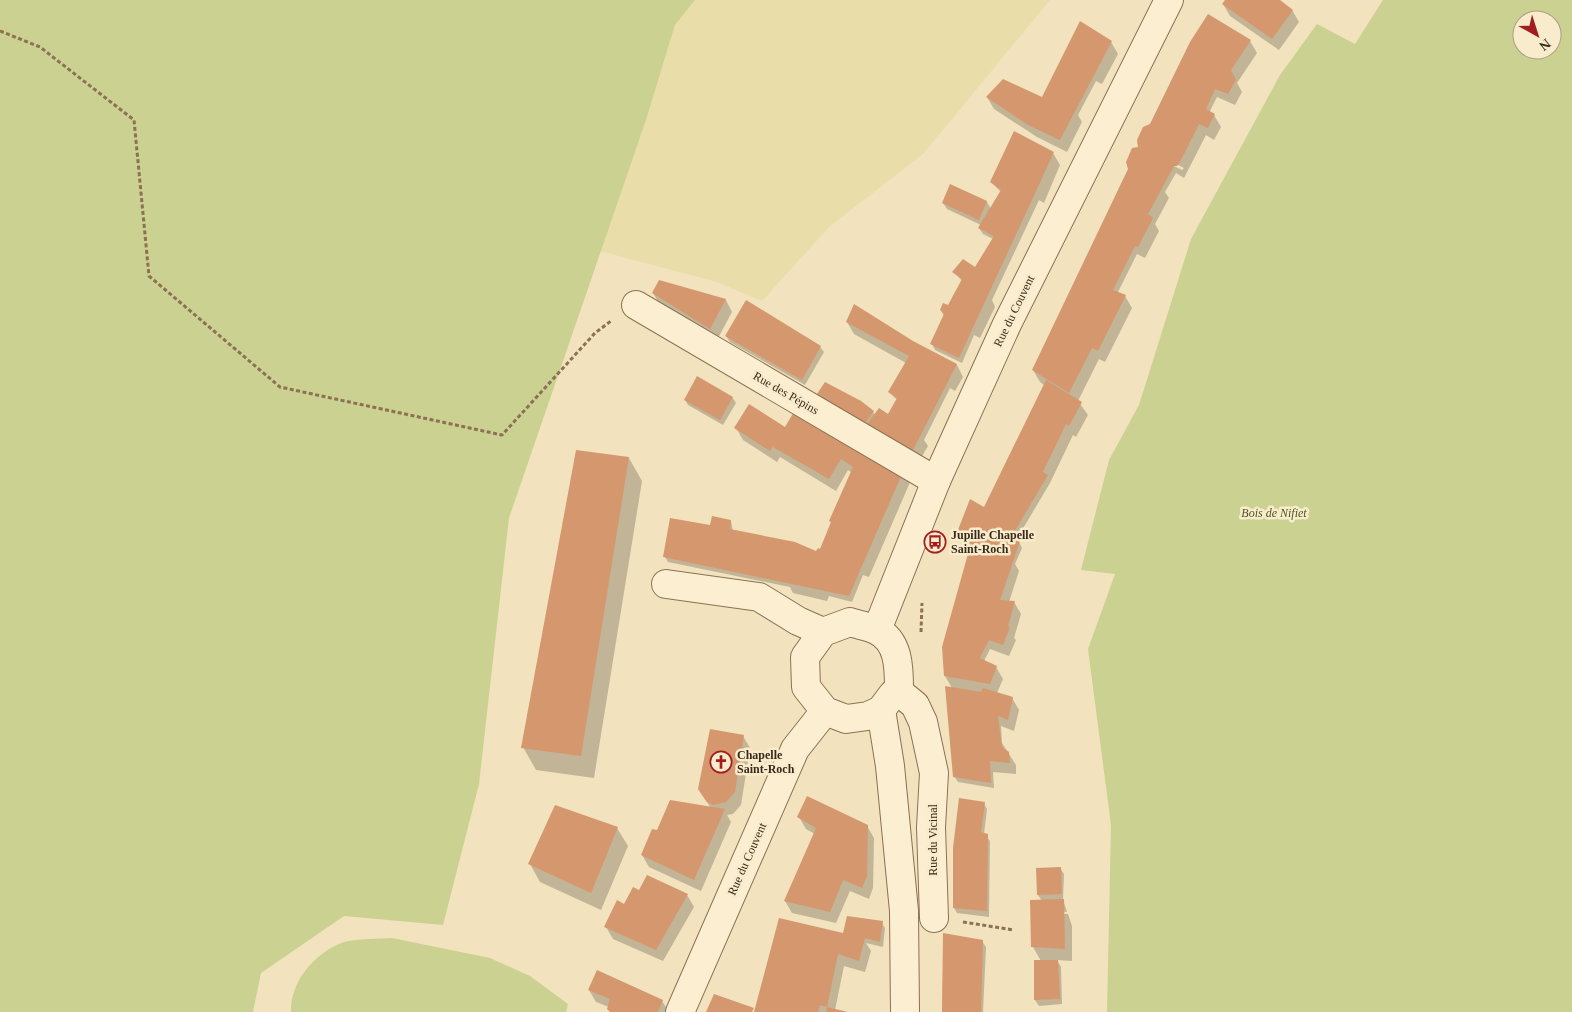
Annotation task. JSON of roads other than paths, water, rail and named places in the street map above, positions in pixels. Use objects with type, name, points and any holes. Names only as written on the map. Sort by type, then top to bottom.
[{"type":"street","name":"Rue du Couvent","points":[[878,630],[936,481],[1007,324],[1169,0]]},
{"type":"street","name":"Rue des Pépins","points":[[636,304],[936,481]]},
{"type":"street","points":[[666,584],[759,597],[798,621],[823,632]]},
{"type":"street","points":[[890,701],[868,716],[846,719],[825,712],[806,688],[805,657],[823,632],[850,622],[878,630],[892,644],[899,663],[890,701],[890,766],[904,911],[905,1012]]},
{"type":"street","name":"Rue du Vicinal","points":[[890,701],[915,705],[924,722],[934,773],[931,828],[934,918]]},
{"type":"street","name":"Rue du Couvent","points":[[680,1012],[795,749],[825,712]]},
{"type":"place","name":"Jupille Chapelle Saint-Roch","points":[[935,542]]},
{"type":"place","name":"Chapelle Saint-Roch","points":[[721,762]]},
{"type":"park label","name":"Bois de Nifiet","points":[[1274,513]]}]
